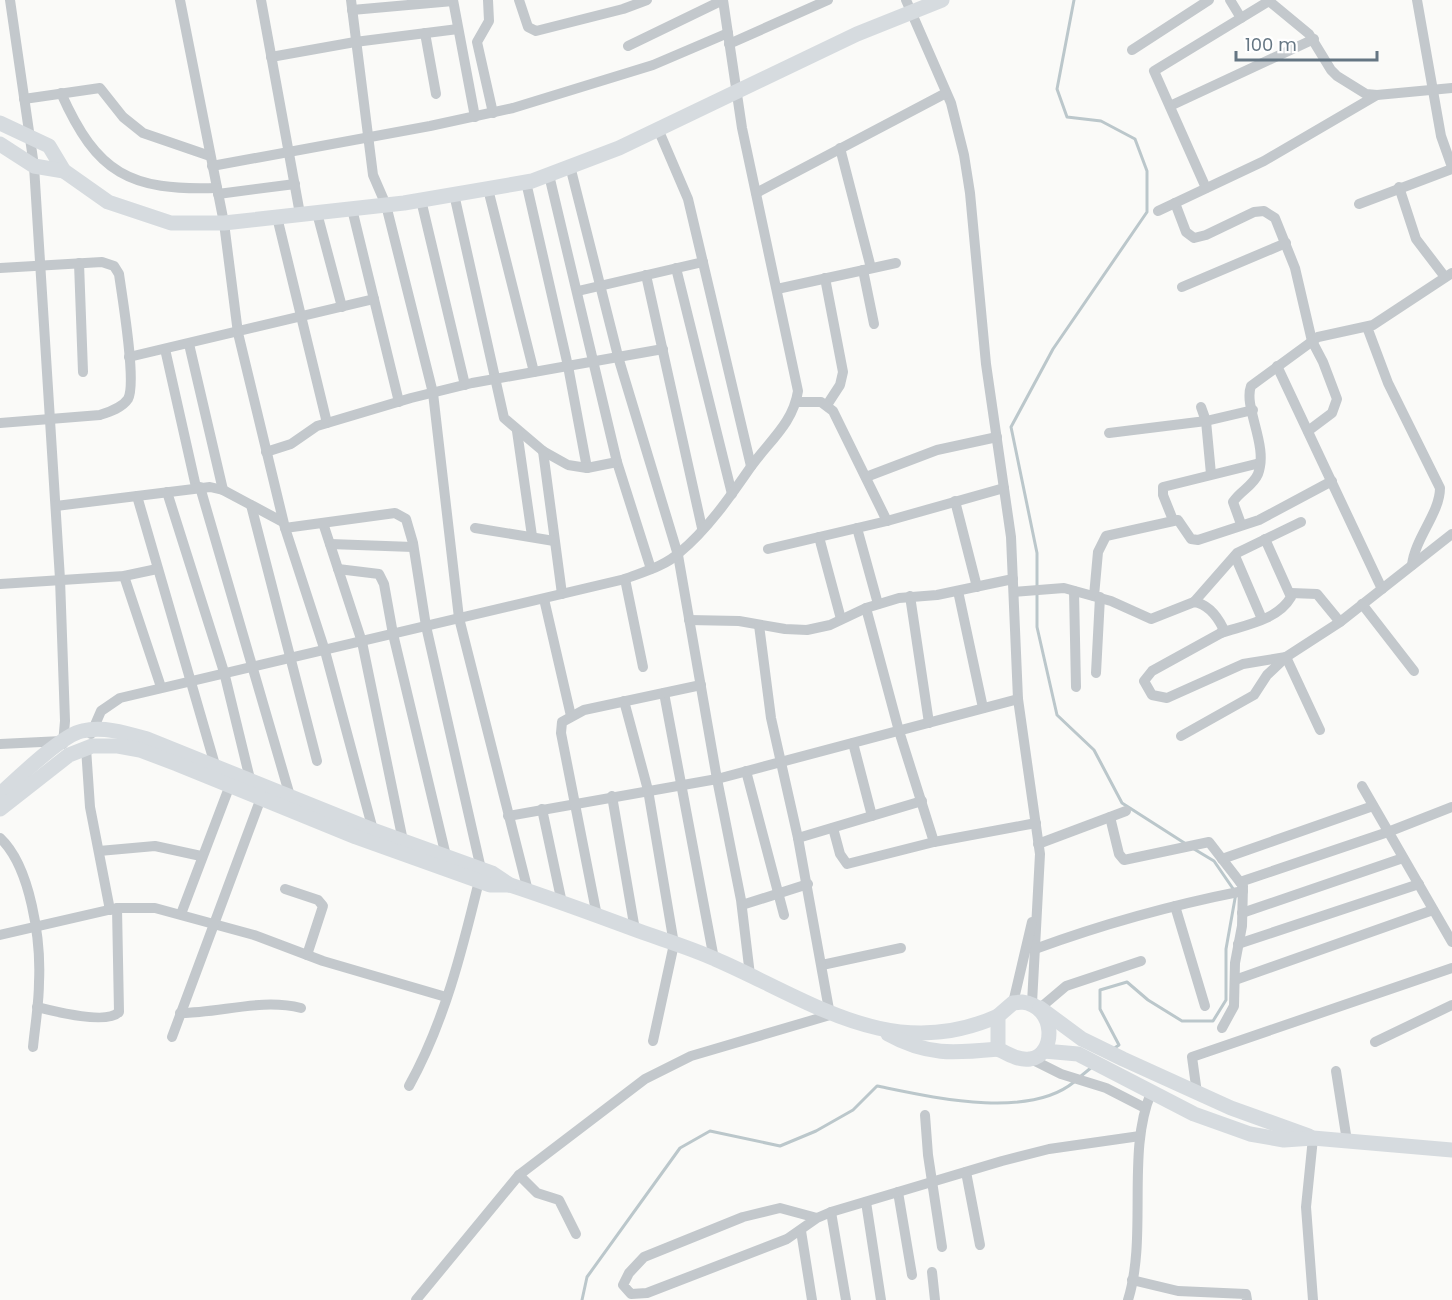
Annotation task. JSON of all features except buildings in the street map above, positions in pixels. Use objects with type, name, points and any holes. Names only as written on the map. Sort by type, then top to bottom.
[{"type":"street","points":[[10,0],[34,166],[60,579],[65,748]]},
{"type":"street","points":[[180,0],[224,224],[238,333],[284,525],[325,651],[373,830]]},
{"type":"street","points":[[261,0],[300,214]]},
{"type":"street","points":[[488,0],[489,21],[477,42],[493,113]]},
{"type":"street","points":[[519,0],[526,24],[531,30],[536,31],[641,1]]},
{"type":"street","points":[[36,1007],[92,1017],[109,1017],[119,1012],[114,909],[90,807],[91,729],[97,717],[111,703],[162,687],[224,672],[325,651],[625,579],[651,569],[678,555],[732,494],[751,466],[775,440],[796,402],[797,377],[756,193],[723,0],[628,46]]},
{"type":"street","points":[[24,99],[100,88],[123,117],[143,133],[211,161],[290,151],[493,113],[653,65],[828,0]]},
{"type":"street","points":[[906,0],[946,93],[964,155],[970,193],[986,364],[1004,488],[1013,579],[1018,699],[1038,844],[1036,1006],[1080,1046],[1118,1076],[1194,1114],[1250,1134],[1284,1140],[1313,1138],[1452,1150]]},
{"type":"street","points":[[1132,50],[1209,0]]},
{"type":"street","points":[[1230,0],[1241,18]]},
{"type":"street","points":[[1359,204],[1452,168],[1441,136],[1417,1],[1429,0]]},
{"type":"street","points":[[475,117],[453,1],[352,5],[355,42],[370,136],[373,175],[386,205],[433,393],[459,618],[528,891]]},
{"type":"street","points":[[0,123],[49,146],[64,171],[108,202],[171,223],[224,224],[386,205],[488,189],[549,175],[658,129],[857,34],[939,1]]},
{"type":"street","points":[[1206,188],[1154,71],[1269,1],[1314,39],[1331,70],[1337,76],[1366,94],[1452,88]]},
{"type":"street","points":[[272,57],[355,42],[458,29]]},
{"type":"street","points":[[425,33],[436,94]]},
{"type":"street","points":[[1170,106],[1314,39]]},
{"type":"street","points":[[61,93],[75,124],[86,141],[119,171],[142,183],[162,187],[218,191],[295,184]]},
{"type":"street","points":[[756,193],[946,93]]},
{"type":"street","points":[[1158,210],[1264,161],[1377,95]]},
{"type":"street","points":[[658,129],[688,199],[751,466]]},
{"type":"street","points":[[0,144],[34,166],[64,171]]},
{"type":"street","points":[[840,148],[867,269],[874,324]]},
{"type":"street","points":[[570,166],[618,357],[678,555],[717,779],[742,904],[750,975]]},
{"type":"street","points":[[549,175],[595,361],[617,462],[651,569]]},
{"type":"street","points":[[526,182],[568,366],[587,468]]},
{"type":"street","points":[[1241,524],[1233,502],[1252,483],[1260,463],[1258,429],[1250,394],[1251,386],[1312,341],[1330,332],[1367,327],[1380,322],[1449,275],[1416,239],[1400,187]]},
{"type":"street","points":[[488,189],[534,372]]},
{"type":"street","points":[[454,194],[501,410],[508,423],[543,451],[568,465],[587,468],[617,462]]},
{"type":"street","points":[[422,200],[465,385]]},
{"type":"street","points":[[1175,203],[1186,232],[1194,238],[1206,235],[1254,212],[1264,211],[1275,218],[1299,280],[1312,341],[1323,362],[1337,403],[1332,413],[1308,431]]},
{"type":"street","points":[[352,209],[399,402]]},
{"type":"street","points":[[317,213],[342,307]]},
{"type":"street","points":[[277,217],[327,423]]},
{"type":"street","points":[[1182,287],[1286,243]]},
{"type":"street","points":[[578,291],[601,288],[703,262]]},
{"type":"street","points":[[79,263],[83,372]]},
{"type":"street","points":[[0,268],[110,263],[117,269],[129,357],[130,392],[123,404],[114,411],[100,415],[49,421],[0,423]]},
{"type":"street","points":[[777,289],[896,263]]},
{"type":"street","points":[[676,268],[732,494]]},
{"type":"street","points":[[646,275],[702,528]]},
{"type":"street","points":[[825,278],[843,372],[840,385],[827,405]]},
{"type":"street","points":[[129,357],[374,299]]},
{"type":"street","points":[[1367,327],[1384,373],[1440,488],[1438,499],[1414,551],[1412,566]]},
{"type":"street","points":[[189,344],[223,490]]},
{"type":"street","points":[[165,349],[198,487],[290,796]]},
{"type":"street","points":[[266,452],[291,444],[311,429],[327,423],[433,393],[465,385],[663,349]]},
{"type":"street","points":[[1277,366],[1382,589]]},
{"type":"street","points":[[796,402],[821,402],[827,405],[838,420],[887,521]]},
{"type":"street","points":[[1202,407],[1206,421],[1211,474]]},
{"type":"street","points":[[1109,433],[1206,421],[1253,410]]},
{"type":"street","points":[[518,431],[532,536]]},
{"type":"street","points":[[866,477],[937,450],[997,437]]},
{"type":"street","points":[[543,451],[562,594]]},
{"type":"street","points":[[1173,520],[1162,495],[1163,487],[1260,463]]},
{"type":"street","points":[[1096,673],[1098,552],[1103,539],[1173,520],[1181,522],[1194,540],[1259,520],[1332,481]]},
{"type":"street","points":[[56,506],[198,487],[223,490],[284,525],[401,514],[409,525],[426,626],[480,875],[461,955],[427,1053],[409,1086]]},
{"type":"street","points":[[768,549],[887,521],[1004,488]]},
{"type":"street","points":[[167,492],[224,672],[250,779]]},
{"type":"street","points":[[137,496],[215,765]]},
{"type":"street","points":[[955,501],[976,587]]},
{"type":"street","points":[[251,505],[317,761]]},
{"type":"street","points":[[1014,592],[1069,590],[1097,597],[1151,619],[1194,602],[1235,556],[1301,522]]},
{"type":"street","points":[[323,523],[362,642],[403,841]]},
{"type":"street","points":[[475,528],[554,541]]},
{"type":"street","points":[[857,528],[878,604]]},
{"type":"street","points":[[1180,736],[1254,695],[1267,675],[1286,657],[1340,622],[1452,534]]},
{"type":"street","points":[[819,537],[841,619]]},
{"type":"street","points":[[1265,539],[1292,597],[1283,607],[1262,619],[1221,633],[1152,671],[1144,681],[1152,695],[1167,698],[1243,664],[1286,657]]},
{"type":"street","points":[[330,544],[413,546]]},
{"type":"street","points":[[1235,556],[1262,619]]},
{"type":"street","points":[[0,584],[124,576],[157,569]]},
{"type":"street","points":[[338,569],[371,572],[382,579],[446,856]]},
{"type":"street","points":[[124,576],[162,687]]},
{"type":"street","points":[[625,579],[643,667]]},
{"type":"street","points":[[689,620],[807,630],[878,604],[910,596],[958,591],[1013,579]]},
{"type":"street","points":[[1069,590],[1076,687]]},
{"type":"street","points":[[958,591],[983,708]]},
{"type":"street","points":[[1291,592],[1317,594],[1340,622]]},
{"type":"street","points":[[910,596],[930,723]]},
{"type":"street","points":[[544,598],[571,716]]},
{"type":"street","points":[[1194,602],[1205,606],[1220,621],[1223,628],[1221,633]]},
{"type":"street","points":[[1362,604],[1414,671]]},
{"type":"street","points":[[866,608],[899,731],[934,842]]},
{"type":"street","points":[[759,625],[768,698],[808,884],[830,1015]]},
{"type":"street","points":[[1286,657],[1320,730]]},
{"type":"street","points":[[597,916],[561,726],[571,716],[584,710],[701,685]]},
{"type":"street","points":[[664,693],[714,959]]},
{"type":"street","points":[[508,816],[717,779],[1018,699]]},
{"type":"street","points":[[624,701],[648,790],[674,944],[653,1041]]},
{"type":"street","points":[[0,809],[65,748],[71,734],[91,729],[119,731],[215,765],[373,830],[446,856],[480,875],[490,885],[510,885],[714,959],[830,1015],[880,1029],[929,1051],[958,1053],[998,1049],[1021,1059],[1080,1046],[1123,1059],[1197,1093],[1313,1138]]},
{"type":"street","points":[[853,743],[872,816]]},
{"type":"street","points":[[0,744],[65,748],[118,746],[140,750],[356,837],[480,875]]},
{"type":"street","points":[[0,794],[65,748]]},
{"type":"street","points":[[746,771],[784,915]]},
{"type":"street","points":[[181,914],[201,856],[230,785]]},
{"type":"street","points":[[1362,786],[1452,942]]},
{"type":"street","points":[[612,796],[635,930]]},
{"type":"street","points":[[172,1037],[261,798]]},
{"type":"street","points":[[798,838],[922,801]]},
{"type":"street","points":[[1222,859],[1373,806]]},
{"type":"street","points":[[1035,949],[1077,934],[1241,886],[1452,807]]},
{"type":"street","points":[[542,809],[562,903]]},
{"type":"street","points":[[1038,844],[1126,811]]},
{"type":"street","points":[[1110,817],[1119,854],[1124,860],[1209,842],[1241,886],[1242,913],[1234,1006],[1222,1028]]},
{"type":"street","points":[[833,828],[840,854],[847,864],[934,842],[1036,823]]},
{"type":"street","points":[[0,838],[17,858],[21,867],[35,926],[39,964],[33,1047]]},
{"type":"street","points":[[99,851],[155,846],[201,856]]},
{"type":"street","points":[[1242,913],[1403,858]]},
{"type":"street","points":[[742,904],[808,884]]},
{"type":"street","points":[[1239,944],[1419,884]]},
{"type":"street","points":[[285,889],[318,900],[323,906],[307,955]]},
{"type":"street","points":[[880,1029],[947,1033],[978,1025],[998,1016],[1013,1003],[1038,894]]},
{"type":"street","points":[[1175,906],[1205,1006]]},
{"type":"street","points":[[0,935],[114,909],[155,908],[213,923],[307,955],[446,997]]},
{"type":"street","points":[[1235,980],[1433,910]]},
{"type":"street","points":[[822,965],[901,948]]},
{"type":"street","points":[[1036,1006],[1066,986],[1141,961]]},
{"type":"street","points":[[1197,1093],[1192,1057],[1452,968]]},
{"type":"street","points":[[180,1013],[210,1013],[274,1003],[301,1008]]},
{"type":"street","points":[[1013,1003],[1036,1006],[1046,1014],[1048,1040],[1037,1055]]},
{"type":"street","points":[[1376,1042],[1452,1005]]},
{"type":"street","points":[[416,1300],[519,1175],[645,1078],[691,1056],[830,1015]]},
{"type":"street","points":[[998,1016],[998,1049]]},
{"type":"street","points":[[1037,1055],[1061,1074],[1106,1088],[1145,1108]]},
{"type":"street","points":[[1336,1071],[1347,1141]]},
{"type":"street","points":[[1128,1300],[1139,1215],[1140,1136],[1145,1108],[1151,1093]]},
{"type":"street","points":[[925,1114],[942,1247]]},
{"type":"street","points":[[817,1218],[780,1208],[751,1214],[653,1252],[638,1262],[624,1280],[623,1285],[631,1294],[647,1293],[787,1239],[817,1218],[831,1212],[1049,1149],[1140,1136]]},
{"type":"street","points":[[1313,1138],[1306,1208],[1313,1300]]},
{"type":"street","points":[[966,1172],[980,1245]]},
{"type":"street","points":[[519,1175],[537,1193],[559,1200],[576,1234]]},
{"type":"street","points":[[898,1192],[912,1275]]},
{"type":"street","points":[[866,1202],[881,1300]]},
{"type":"street","points":[[831,1212],[846,1300]]},
{"type":"street","points":[[801,1231],[812,1300]]},
{"type":"street","points":[[932,1272],[935,1300]]},
{"type":"street","points":[[1132,1280],[1178,1291],[1246,1294],[1247,1300]]},
{"type":"waterway","points":[[1037,586],[1037,553],[1011,427],[1053,349],[1147,212],[1147,171],[1135,139],[1101,121],[1067,117],[1057,89],[1074,0]]},
{"type":"waterway","points":[[1037,593],[1037,627],[1057,715],[1094,750],[1122,803],[1186,844]]},
{"type":"waterway","points":[[1113,1049],[1119,1045],[1100,1009],[1100,990],[1127,982],[1148,1000],[1182,1021],[1213,1021],[1226,1000],[1226,949],[1236,893],[1214,861],[1194,849]]},
{"type":"waterway","points":[[1081,1076],[1092,1067]]},
{"type":"waterway","points":[[582,1300],[587,1277],[680,1148],[710,1131],[780,1146],[816,1131],[853,1110],[877,1086],[951,1100],[1006,1103],[1055,1094],[1074,1082]]}]
